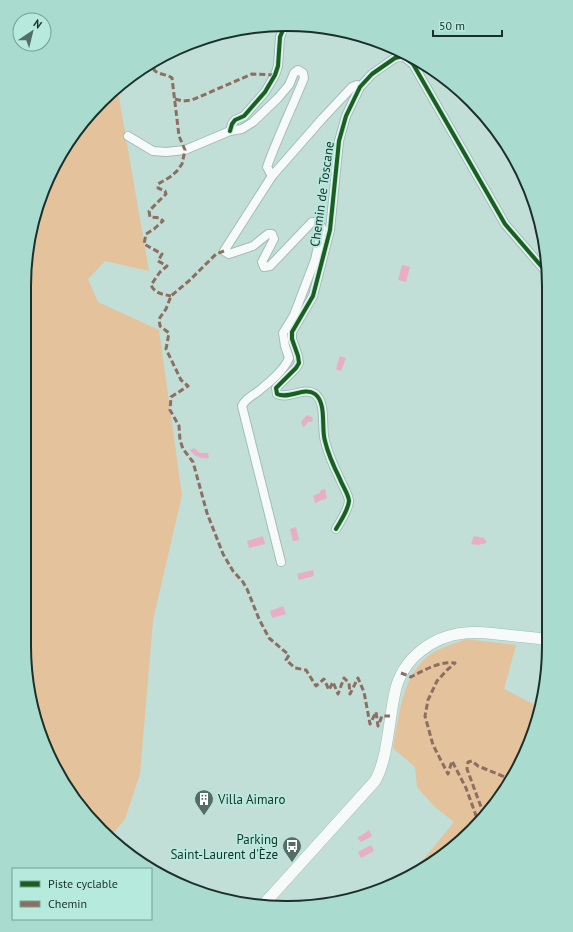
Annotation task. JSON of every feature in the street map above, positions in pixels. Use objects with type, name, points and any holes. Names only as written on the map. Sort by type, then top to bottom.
[{"type":"main road","points":[[268,900],[375,781],[384,756],[390,716],[401,673],[419,653],[433,642],[456,634],[485,633],[542,639]]},
{"type":"street","points":[[230,131],[235,120],[244,116],[265,92],[275,75],[278,66],[280,37],[282,31]]},
{"type":"street","points":[[281,562],[242,406],[245,400],[260,390],[286,365],[290,358],[285,346],[283,333],[294,315],[315,260],[322,228],[318,222],[312,222],[270,266],[264,267],[262,262],[274,239],[272,234],[268,234],[253,246],[229,254],[224,250],[272,176],[322,119],[352,87],[357,85],[360,87],[372,74],[395,58],[400,57]]},
{"type":"street","points":[[413,65],[506,224],[541,265]]},
{"type":"street","points":[[128,136],[153,151],[166,152],[185,150],[230,131],[242,129],[253,122],[278,98],[289,85],[294,73],[298,70],[303,73],[304,78],[289,116],[276,141],[267,167],[272,176]]},
{"type":"street","name":"Chemin de Toscane","points":[[336,529],[347,509],[349,500],[324,440],[321,403],[315,394],[306,391],[282,397],[277,394],[276,388],[296,368],[298,362],[298,356],[292,339],[292,332],[313,296],[330,230],[339,141],[346,116],[360,87]]},
{"type":"shaded area","points":[[118,94],[149,271],[105,261],[88,279],[98,302],[159,330],[182,495],[153,620],[140,774],[125,819],[113,833],[94,814],[84,801],[57,759],[45,728],[36,695],[33,679],[31,646],[31,286],[33,253],[40,220],[57,173],[74,145],[94,118]]},
{"type":"shaded area","points":[[402,265],[410,267],[406,282],[398,280]]},
{"type":"shaded area","points":[[340,356],[346,358],[341,371],[336,369]]},
{"type":"shaded area","points":[[307,415],[312,417],[313,420],[308,422],[303,427],[301,422]]},
{"type":"shaded area","points":[[194,448],[200,453],[208,453],[209,458],[201,458],[196,456],[190,450]]},
{"type":"shaded area","points":[[325,489],[327,498],[315,503],[313,496]]},
{"type":"shaded area","points":[[296,527],[299,540],[293,541],[290,529]]},
{"type":"shaded area","points":[[263,536],[265,544],[249,548],[247,541]]},
{"type":"shaded area","points":[[474,536],[484,538],[486,543],[478,545],[471,544]]},
{"type":"shaded area","points":[[313,570],[314,576],[299,580],[297,574]]},
{"type":"shaded area","points":[[283,606],[286,614],[272,618],[270,611]]},
{"type":"shaded area","points":[[466,639],[516,645],[504,689],[535,705],[523,743],[516,759],[489,801],[479,814],[455,838],[421,863],[454,822],[435,807],[417,787],[415,767],[393,748],[403,696],[408,684],[421,662],[431,654],[444,647]]},
{"type":"shaded area","points":[[369,830],[372,836],[361,842],[358,839],[359,836]]},
{"type":"shaded area","points":[[371,845],[374,851],[361,858],[358,852]]},
{"type":"marked path","points":[[155,68],[154,70],[158,73],[172,78],[179,136],[185,150],[182,164],[177,171],[158,184],[158,188],[165,191],[166,194],[149,211],[150,217],[160,218],[163,221],[146,234],[144,244],[162,254],[158,261],[167,266],[160,272],[151,285],[157,292],[171,296]]},
{"type":"marked path","points":[[175,99],[183,101],[192,100],[252,74],[275,75]]},
{"type":"marked path","points":[[224,251],[216,254],[190,280],[171,296],[166,309],[159,319],[160,326],[169,333],[166,349],[181,380],[188,386],[171,397],[170,410],[179,426],[180,440],[183,449],[193,462],[207,513],[223,554],[233,571],[247,589],[259,619],[269,638],[289,655],[286,660],[295,668],[306,670],[316,686],[324,679],[329,690],[333,682],[338,694],[344,678],[349,683],[350,694],[358,678],[364,692],[370,724],[376,712],[378,726],[382,716],[390,716]]},
{"type":"marked path","points":[[401,673],[411,677],[444,663],[455,663],[437,681],[428,700],[425,716],[433,745],[448,774],[452,761],[466,788],[476,817]]},
{"type":"marked path","points":[[482,810],[467,769],[468,762],[472,761],[478,766],[505,777]]},
{"type":"cycle path","points":[[230,131],[235,120],[244,116],[265,92],[275,75],[278,66],[280,37],[282,31]]},
{"type":"cycle path","points":[[336,529],[346,512],[349,501],[326,446],[323,416],[319,398],[315,394],[306,391],[286,395],[277,394],[276,388],[299,363],[292,339],[292,332],[313,296],[330,230],[339,141],[346,116],[360,87],[372,74],[395,58],[400,57]]},
{"type":"cycle path","points":[[413,65],[505,224],[541,266]]},
{"type":"place","name":"Villa Aimaro","points":[[204,816]]},
{"type":"place","name":"Parking Saint-Laurent d'Èze","points":[[292,863]]}]
